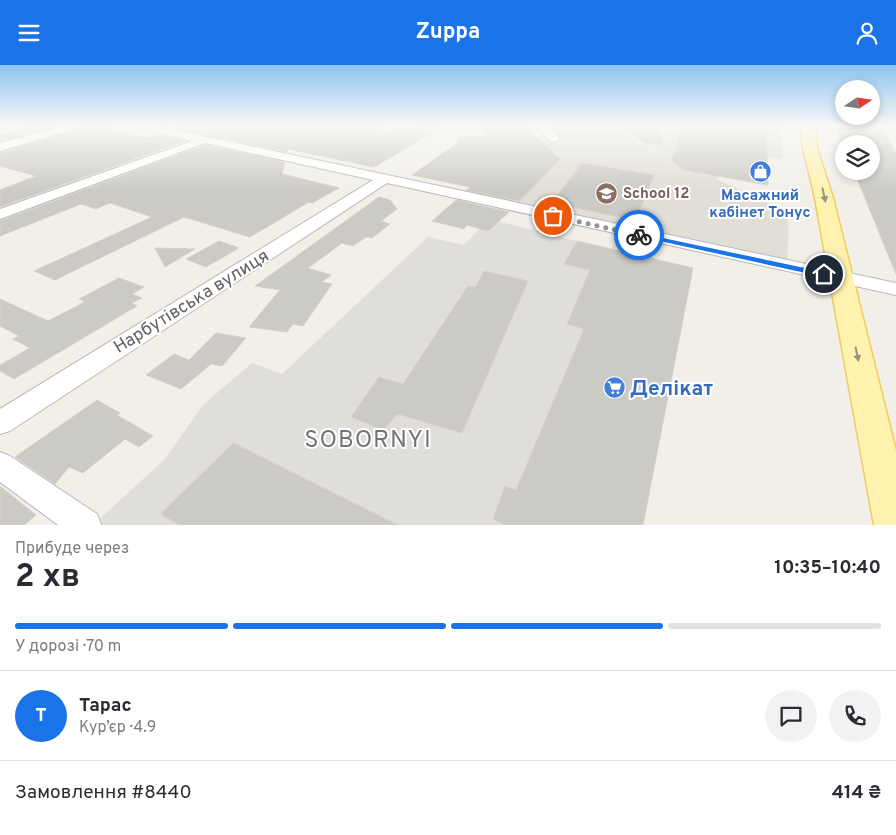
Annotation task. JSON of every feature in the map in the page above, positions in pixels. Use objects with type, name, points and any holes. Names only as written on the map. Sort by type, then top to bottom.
[{"type":"main road","points":[[810,147],[820,181],[894,525]]},
{"type":"street","points":[[0,214],[183,147]]},
{"type":"street","points":[[237,147],[896,289]]},
{"type":"street","name":"Нарбутівська вулиця","points":[[0,423],[383,180]]},
{"type":"street","points":[[0,465],[85,525]]},
{"type":"shaded area","name":"School 12","points":[[457,147],[648,147],[680,171],[717,177],[718,180],[786,211],[789,231],[787,261],[659,232],[464,193],[472,186]]},
{"type":"shaded area","points":[[650,147],[782,147],[783,159],[744,155],[719,161],[717,177],[680,171]]},
{"type":"shaded area","points":[[489,219],[577,241],[565,264],[590,270],[567,323],[584,329],[516,490],[505,487],[493,518],[505,525],[93,525],[164,460],[203,405],[252,363],[282,374],[428,237],[464,245]]},
{"type":"building","points":[[19,147],[167,147],[0,207],[0,190],[36,176],[0,166],[0,153]]},
{"type":"building","points":[[198,147],[217,147],[285,162],[282,174],[339,188],[312,203],[309,202],[250,237],[184,217],[55,280],[34,271],[152,217],[110,203],[96,209],[81,204],[0,236],[0,221]]},
{"type":"building","points":[[266,147],[407,147],[374,167],[288,149],[287,152]]},
{"type":"building","points":[[451,147],[548,147],[560,159],[519,201],[467,190],[470,187],[412,175]]},
{"type":"building","points":[[676,147],[767,147],[768,185],[684,170],[672,160]]},
{"type":"building","points":[[880,147],[893,147],[896,153],[896,274],[858,180],[880,180]]},
{"type":"building","points":[[582,163],[654,175],[635,220],[552,203]]},
{"type":"building","points":[[379,197],[390,200],[397,209],[381,221],[390,224],[372,238],[366,237],[353,246],[342,243],[308,268],[331,275],[322,282],[332,284],[303,326],[293,324],[287,332],[249,327],[280,290],[255,286]]},
{"type":"building","points":[[456,200],[509,212],[488,231],[467,225],[464,229],[432,221]]},
{"type":"building","points":[[219,241],[239,248],[206,267],[186,259]]},
{"type":"building","name":"Делікат","points":[[577,241],[693,268],[643,525],[505,525],[493,519],[505,486],[516,490],[584,329],[567,324],[590,270],[564,264]]},
{"type":"building","points":[[155,248],[195,249],[165,267]]},
{"type":"building","points":[[484,271],[528,281],[462,433],[398,414],[383,430],[351,417],[379,377],[403,384],[468,286],[476,287]]},
{"type":"building","points":[[119,278],[144,287],[132,294],[142,298],[132,303],[137,306],[14,379],[0,371],[0,365],[30,348],[13,339],[19,336],[0,326],[0,299],[48,321],[85,302],[79,299]]},
{"type":"building","points":[[216,333],[246,338],[222,366],[211,364],[181,389],[146,375],[174,354],[189,360]]},
{"type":"building","points":[[97,400],[120,413],[117,415],[153,436],[139,447],[125,439],[83,473],[69,467],[55,484],[15,457]]},
{"type":"building","points":[[233,443],[398,525],[179,525],[161,514]]},
{"type":"building","points":[[0,486],[36,515],[24,525],[0,525]]},
{"type":"way so far","points":[[553,216],[639,235]]},
{"type":"place","name":"Масажний кабінет Тонус","points":[[760,172]]},
{"type":"place","name":"School 12","points":[[607,193]]},
{"type":"place","name":"Делікат","points":[[614,388]]},
{"type":"district","name":"SOBORNYI","points":[[368,439]]},
{"type":"route","points":[[639,235],[824,274]]}]
